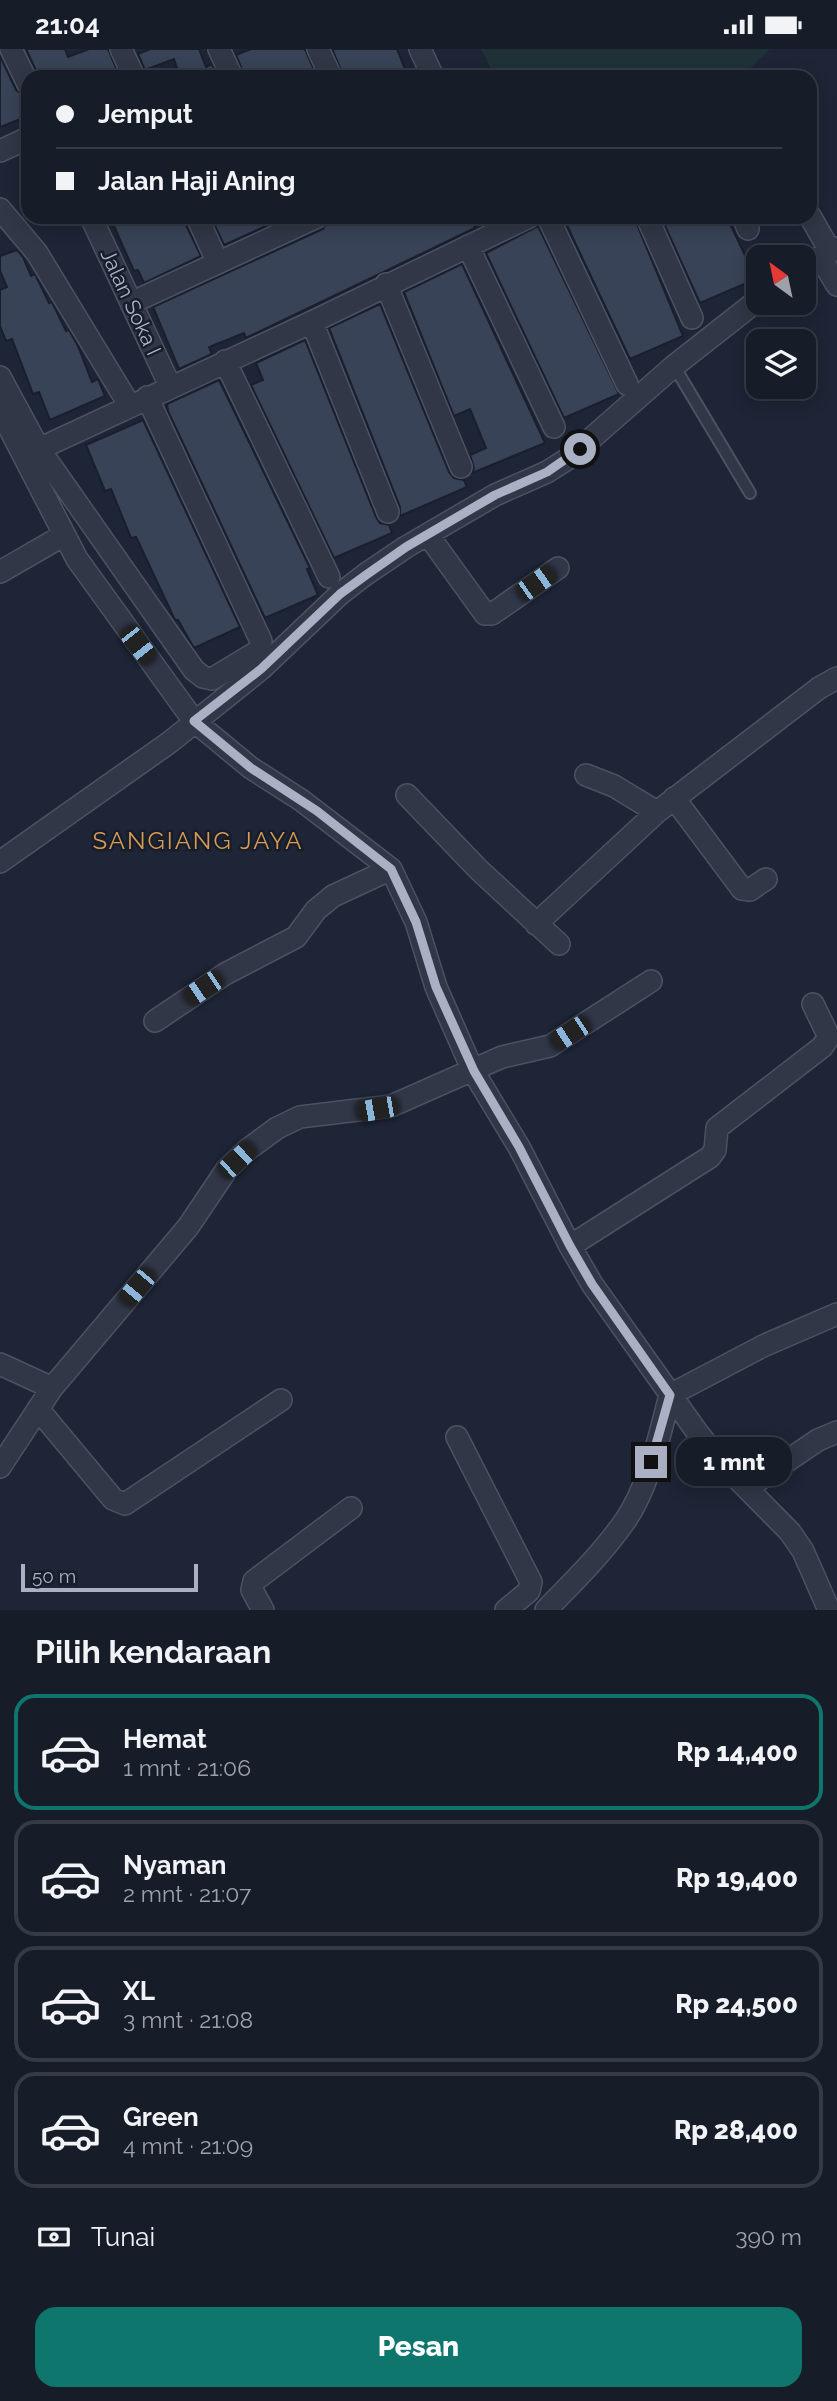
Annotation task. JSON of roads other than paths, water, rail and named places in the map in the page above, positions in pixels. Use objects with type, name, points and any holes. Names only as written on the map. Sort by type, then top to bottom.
[{"type":"street","points":[[11,49],[21,70]]},
{"type":"street","points":[[121,49],[131,70]]},
{"type":"street","points":[[219,49],[229,70]]},
{"type":"street","points":[[318,49],[328,70]]},
{"type":"street","points":[[420,49],[430,70]]},
{"type":"street","points":[[0,151],[21,141]]},
{"type":"street","points":[[0,209],[37,253],[139,402],[261,641],[260,650],[212,679],[203,677],[194,670],[39,449],[0,377]]},
{"type":"street","name":"Jalan Soka I","points":[[94,224],[170,387]]},
{"type":"street","points":[[200,224],[218,263]]},
{"type":"street","points":[[131,303],[295,224]]},
{"type":"street","points":[[39,449],[468,246],[501,224]]},
{"type":"street","points":[[551,224],[627,384]]},
{"type":"street","points":[[650,224],[692,318]]},
{"type":"street","points":[[812,224],[822,256],[837,285]]},
{"type":"street","points":[[468,246],[554,427]]},
{"type":"street","points":[[386,284],[461,467]]},
{"type":"street","points":[[0,862],[170,742],[261,669],[340,594],[406,547],[495,495],[547,472],[569,458],[674,366],[746,309]]},
{"type":"street","points":[[312,322],[388,512]]},
{"type":"street","points":[[225,361],[329,577]]},
{"type":"street","points":[[0,410],[64,535],[102,597],[194,721],[251,768],[320,813],[391,869],[416,922],[436,987],[474,1071],[519,1147],[592,1284],[721,1462],[774,1514],[803,1551],[829,1610]]},
{"type":"street","points":[[0,572],[64,535]]},
{"type":"street","points":[[428,535],[485,614],[492,614],[558,568]]},
{"type":"street","points":[[536,924],[657,811],[837,677]]},
{"type":"street","points":[[586,775],[614,786],[657,811]]},
{"type":"street","points":[[407,795],[559,944]]},
{"type":"street","points":[[674,798],[742,889],[750,890],[766,879]]},
{"type":"street","points":[[155,1021],[225,974],[296,937],[316,910],[332,895],[391,869]]},
{"type":"street","points":[[0,1467],[52,1388],[188,1227],[227,1169],[247,1150],[277,1128],[300,1117],[391,1106],[513,1053],[550,1046],[651,981]]},
{"type":"street","points":[[570,1246],[713,1154],[717,1128],[822,1047],[829,1037],[813,1004]]},
{"type":"street","points":[[546,1610],[582,1573],[626,1520],[658,1441],[670,1395],[763,1346],[837,1314]]},
{"type":"street","points":[[0,1364],[52,1388]]},
{"type":"street","points":[[38,1409],[113,1499],[125,1504],[281,1400]]},
{"type":"street","points":[[747,1488],[818,1440],[837,1432]]},
{"type":"street","points":[[457,1437],[531,1582],[529,1591],[506,1610]]},
{"type":"street","points":[[263,1610],[252,1590],[254,1581],[351,1508]]},
{"type":"lane","points":[[674,366],[750,493]]},
{"type":"district","name":"SANGIANG JAYA","points":[[198,840]]}]
